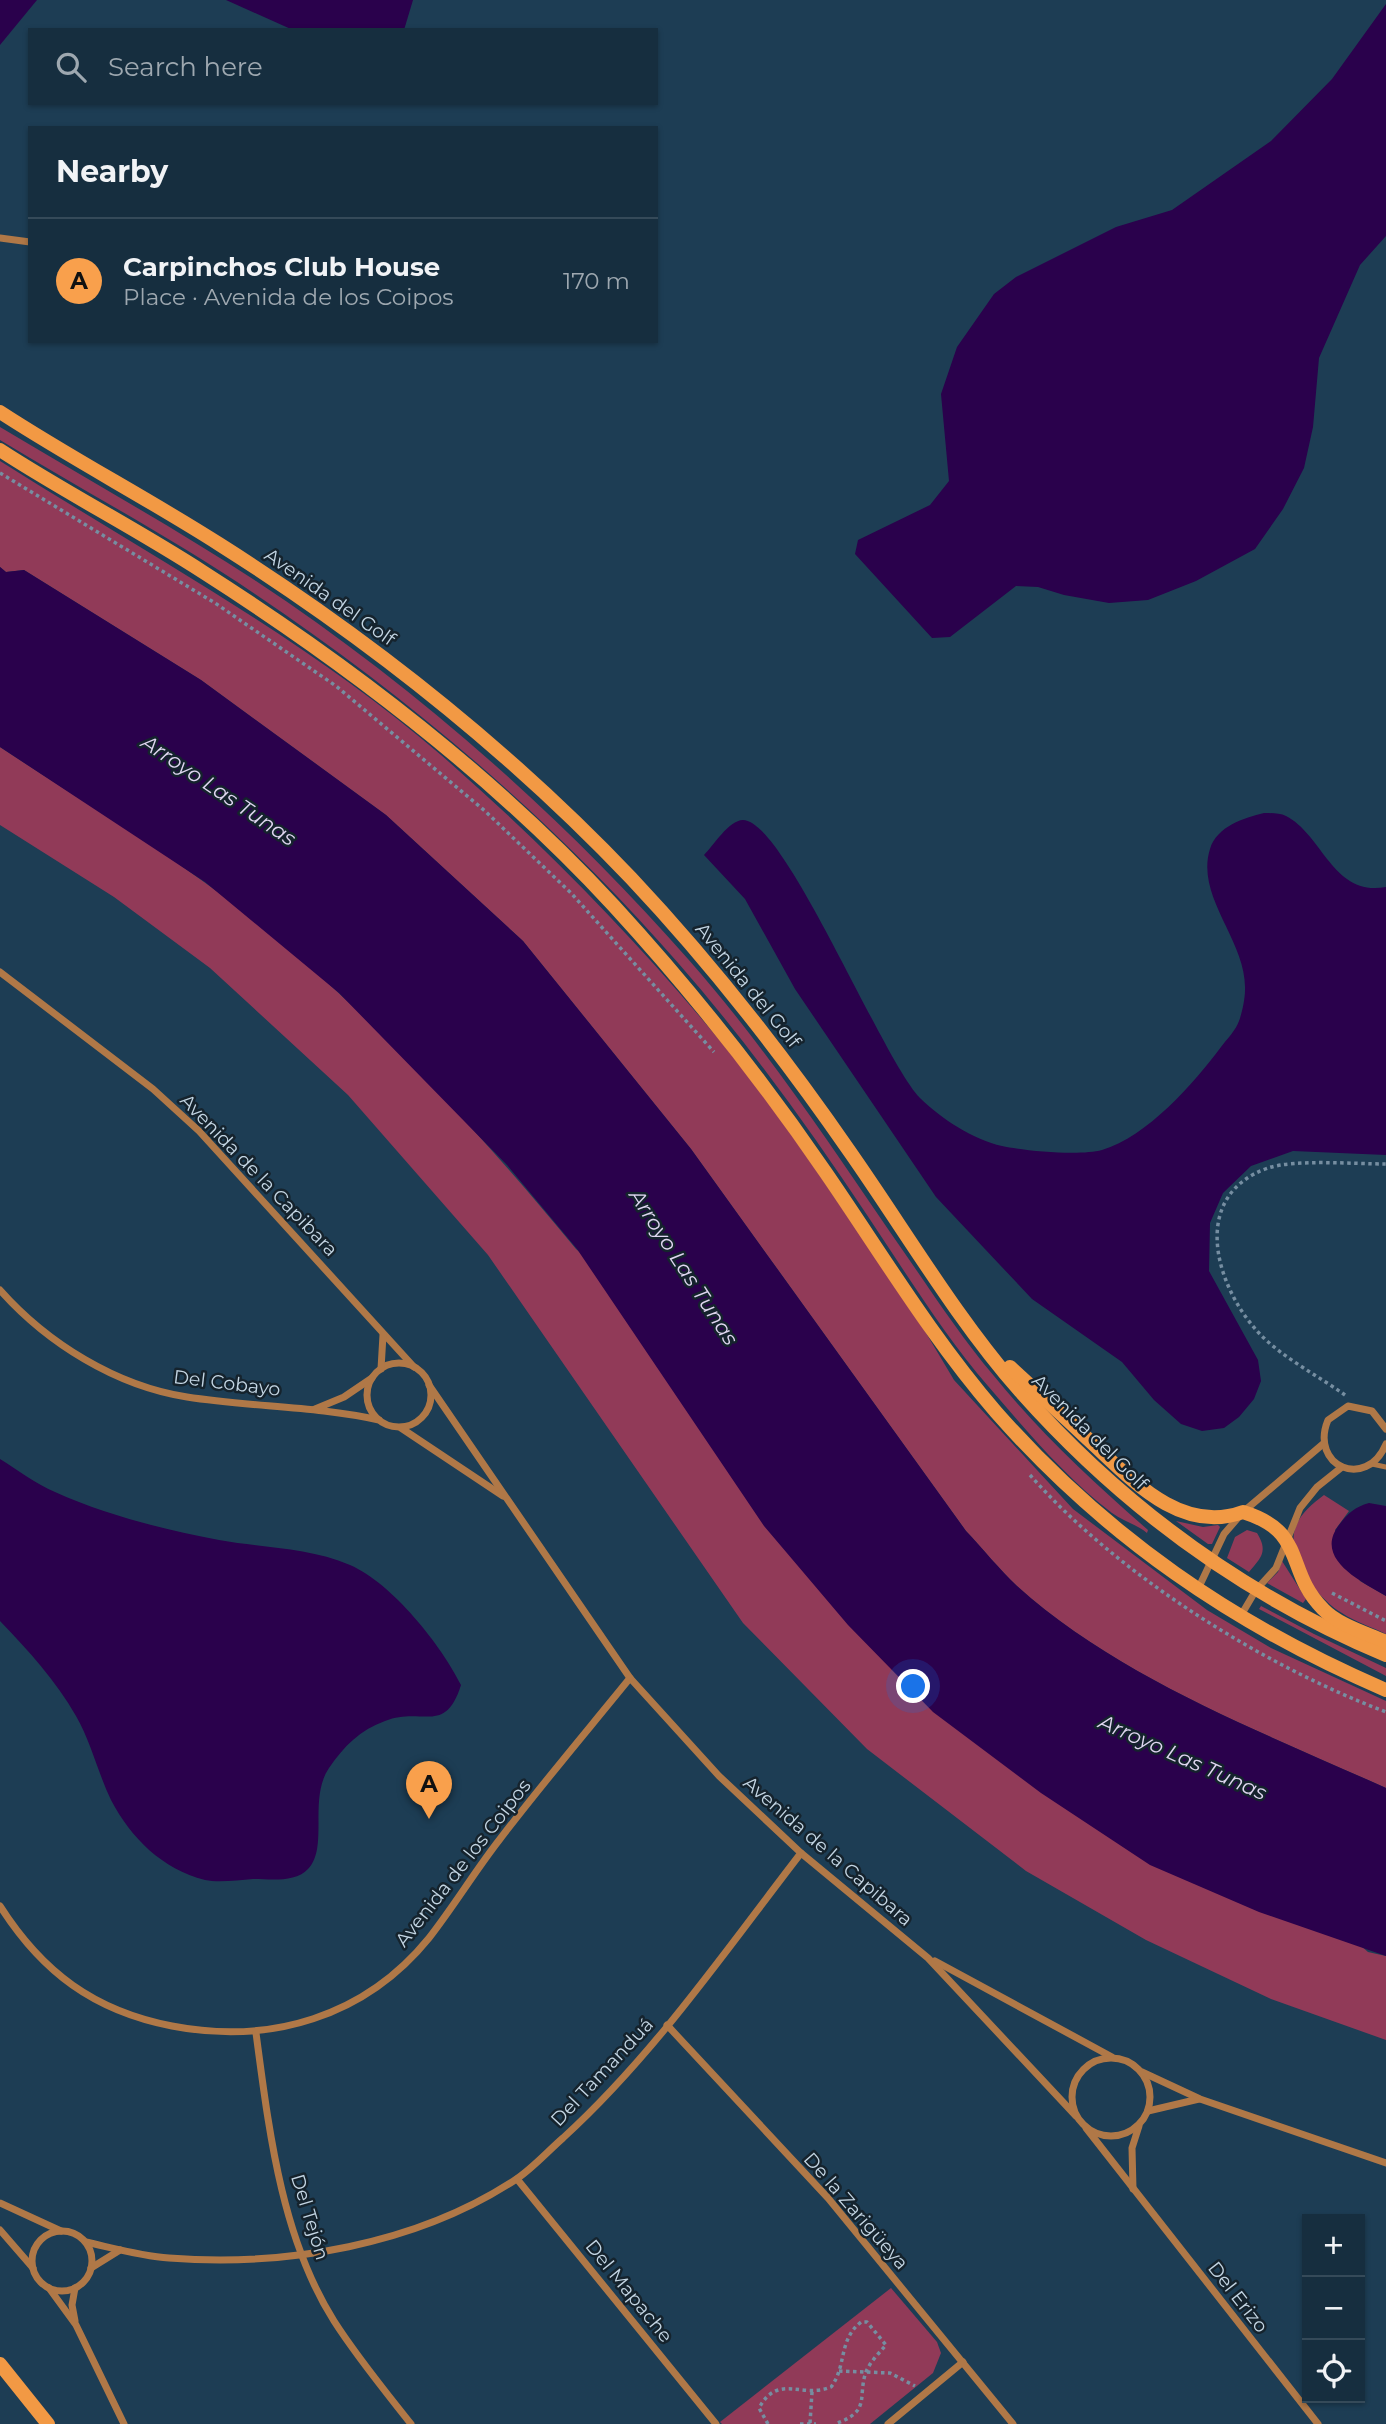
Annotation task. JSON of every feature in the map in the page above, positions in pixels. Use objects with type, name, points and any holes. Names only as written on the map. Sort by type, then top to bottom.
[{"type":"street","points":[[0,238],[28,242]]},
{"type":"street","name":"Avenida del Golf","points":[[0,412],[220,545],[327,616],[420,685],[587,832],[748,1011],[851,1153],[975,1334],[1020,1390],[1075,1449],[1162,1527],[1256,1590],[1312,1622],[1386,1655]]},
{"type":"street","points":[[0,450],[139,532],[309,642],[400,710],[565,855],[723,1031],[817,1160],[950,1353],[996,1411],[1053,1472],[1142,1552],[1240,1617],[1297,1650],[1386,1690]]},
{"type":"street","name":"Avenida de la Capibara","points":[[0,972],[153,1089],[199,1130],[316,1256],[429,1385],[630,1678],[719,1776],[801,1853],[928,1958],[1086,2128]]},
{"type":"street","name":"Del Cobayo","points":[[0,1290],[38,1327],[70,1352],[108,1371],[184,1397],[314,1409],[379,1420]]},
{"type":"street","points":[[975,1334],[1147,1493],[1175,1509],[1202,1517],[1229,1517],[1243,1512],[1277,1526],[1323,1609],[1386,1642]]},
{"type":"street","points":[[381,1369],[383,1335]]},
{"type":"street","points":[[379,1420],[372,1413],[367,1395],[373,1378],[381,1369],[397,1363],[414,1367]]},
{"type":"street","name":"Del Cobayo","points":[[314,1409],[344,1397],[373,1378]]},
{"type":"street","points":[[401,1428],[419,1421],[426,1413],[431,1394],[429,1385]]},
{"type":"street","points":[[1386,1429],[1373,1411],[1361,1406],[1349,1406],[1337,1411],[1328,1420],[1323,1444],[1328,1455],[1342,1467],[1361,1469],[1372,1464],[1386,1444]]},
{"type":"street","name":"Avenida de la Capibara","points":[[379,1420],[401,1428],[506,1498]]},
{"type":"street","points":[[1198,1589],[1224,1534],[1243,1512],[1323,1444]]},
{"type":"street","points":[[1240,1617],[1256,1590],[1276,1568],[1300,1508],[1317,1487],[1342,1467]]},
{"type":"street","name":"Avenida de los Coipos","points":[[0,1906],[19,1936],[44,1964],[70,1984],[121,2012],[199,2032],[256,2033],[330,2014],[375,1990],[428,1939],[499,1840],[630,1678]]},
{"type":"street","name":"Del Tamanduá","points":[[86,2242],[165,2258],[205,2260],[301,2254],[368,2242],[478,2201],[517,2179],[592,2111],[667,2025],[801,1853]]},
{"type":"street","name":"Avenida de la Capibara","points":[[928,1958],[1113,2058],[1124,2060],[1142,2072],[1200,2099],[1386,2163]]},
{"type":"street","name":"De la Zarigüeya","points":[[667,2025],[828,2198],[1013,2424]]},
{"type":"street","name":"Del Tejón","points":[[256,2033],[271,2142],[301,2254],[333,2319],[411,2424]]},
{"type":"street","points":[[1076,2116],[1072,2089],[1078,2076],[1087,2066],[1113,2058]]},
{"type":"street","points":[[1133,2189],[1132,2148],[1139,2126],[1148,2111],[1148,2084],[1142,2072]]},
{"type":"street","points":[[1148,2111],[1200,2099]]},
{"type":"street","points":[[1086,2128],[1096,2134],[1119,2136],[1139,2126]]},
{"type":"street","name":"Del Erizo","points":[[1086,2128],[1318,2424]]},
{"type":"street","name":"Del Mapache","points":[[517,2179],[716,2424]]},
{"type":"street","points":[[0,2203],[79,2236],[86,2242],[92,2259],[88,2276],[75,2288],[67,2291],[49,2288]]},
{"type":"street","points":[[0,2230],[76,2325],[124,2424]]},
{"type":"street","points":[[33,2268],[34,2250],[39,2243],[45,2236],[62,2231]]},
{"type":"street","points":[[91,2268],[121,2249]]},
{"type":"street","points":[[75,2288],[72,2305],[76,2325]]},
{"type":"street","points":[[888,2424],[963,2362]]},
{"type":"street","points":[[0,2364],[48,2424]]},
{"type":"lane","points":[[1372,1464],[1386,1467]]},
{"type":"path","points":[[0,473],[215,603],[336,686],[485,811],[571,893],[715,1053]]},
{"type":"path","points":[[1361,1406],[1256,1330],[1235,1298],[1217,1254],[1215,1233],[1230,1193],[1247,1177],[1271,1167],[1386,1164]]},
{"type":"path","points":[[1029,1474],[1080,1527],[1199,1617],[1314,1680],[1386,1712]]},
{"type":"path","points":[[1331,1592],[1386,1621]]},
{"type":"path","points":[[768,2424],[759,2408],[768,2396],[783,2388],[812,2392],[831,2387],[839,2371],[847,2336],[862,2322],[867,2322],[886,2345],[865,2374],[861,2405],[852,2415],[835,2424]]},
{"type":"path","points":[[839,2371],[899,2375],[924,2394]]},
{"type":"path","points":[[810,2423],[812,2392]]},
{"type":"path","points":[[800,2424],[816,2424]]},
{"type":"shaded area","points":[[0,427],[193,541],[315,622],[429,709],[538,804],[590,854],[688,959],[742,1024],[818,1127],[980,1359],[1048,1437],[1148,1530],[1147,1533],[1112,1513],[1079,1485],[1047,1453],[971,1366],[823,1150],[754,1055],[679,964],[583,861],[479,765],[370,676],[224,573],[0,440]]},
{"type":"shaded area","points":[[0,461],[226,600],[336,673],[441,755],[515,822],[621,929],[721,1042],[826,1185],[926,1333],[954,1380],[1073,1509],[1207,1610],[1271,1648],[1386,1701],[1386,1788],[1242,1724],[1146,1676],[1057,1619],[1017,1586],[966,1531],[691,1149],[523,941],[386,815],[201,680],[24,570],[6,572],[0,567]]},
{"type":"shaded area","points":[[0,747],[179,864],[255,921],[305,963],[354,1007],[447,1101],[576,1249],[1368,1952],[1386,1956],[1386,2040],[1271,1999],[1146,1940],[1026,1871],[867,1749],[743,1623],[488,1255],[348,1095],[210,968],[114,897],[0,825]]},
{"type":"shaded area","points":[[1324,1495],[1349,1511],[1335,1530],[1360,1581],[1386,1596],[1386,1634],[1333,1607],[1315,1589],[1296,1556],[1294,1533],[1298,1521],[1305,1511]]},
{"type":"shaded area","points":[[1176,1521],[1203,1527],[1220,1527],[1212,1544],[1208,1544]]},
{"type":"shaded area","points":[[1247,1530],[1257,1533],[1263,1549],[1260,1558],[1249,1572],[1227,1558],[1235,1537]]},
{"type":"shaded area","points":[[1282,1561],[1306,1599],[1303,1603],[1267,1583],[1278,1572]]},
{"type":"shaded area","points":[[1261,1606],[1386,1668],[1386,1676],[1259,1609]]},
{"type":"shaded area","points":[[891,2288],[937,2342],[941,2353],[933,2373],[870,2424],[720,2422]]},
{"type":"water","points":[[0,0],[37,0],[0,45]]},
{"type":"water","points":[[226,0],[413,0],[405,28],[289,28]]},
{"type":"water","points":[[1386,4],[1386,236],[1360,265],[1319,358],[1313,427],[1304,468],[1283,509],[1255,549],[1196,581],[1148,600],[1109,603],[1038,587],[1016,586],[950,637],[932,638],[855,554],[858,540],[930,505],[949,481],[941,394],[957,347],[994,294],[1016,277],[1116,227],[1172,210],[1271,141],[1332,79]]},
{"type":"water","name":"Arroyo Las Tunas","points":[[0,567],[6,572],[24,570],[201,680],[386,815],[523,941],[691,1149],[966,1531],[1017,1586],[1057,1619],[1146,1676],[1242,1724],[1386,1788],[1386,1956],[1259,1912],[1150,1865],[1041,1793],[933,1712],[848,1625],[764,1526],[577,1249],[507,1165],[339,993],[205,882],[0,747]]},
{"type":"water","points":[[1264,813],[1284,815],[1299,825],[1341,874],[1353,883],[1368,888],[1386,887],[1386,1155],[1293,1151],[1251,1166],[1223,1193],[1210,1223],[1209,1271],[1258,1360],[1261,1381],[1254,1399],[1239,1417],[1224,1428],[1202,1431],[1181,1424],[1154,1400],[1122,1362],[1032,1299],[936,1197],[795,989],[745,899],[704,855],[732,824],[738,821],[743,820],[761,830],[783,858],[807,898],[903,1075],[920,1098],[937,1113],[991,1143],[1024,1150],[1080,1153],[1102,1150],[1119,1143],[1152,1121],[1183,1092],[1238,1024],[1245,990],[1243,972],[1215,902],[1207,867],[1210,849],[1219,834],[1240,821]]},
{"type":"water","points":[[0,1459],[48,1489],[115,1515],[199,1536],[318,1555],[350,1565],[366,1574],[399,1601],[429,1635],[461,1685],[455,1701],[440,1715],[398,1717],[376,1725],[360,1734],[341,1753],[323,1780],[317,1848],[314,1860],[303,1873],[282,1879],[216,1881],[189,1875],[175,1868],[149,1850],[128,1827],[111,1800],[86,1736],[60,1690],[0,1621]]},
{"type":"water","points":[[1369,1503],[1386,1506],[1386,1596],[1344,1568],[1336,1559],[1332,1548],[1333,1537],[1342,1521],[1356,1509]]},
{"type":"place","name":"Carpinchos Club House","points":[[429,1819]]}]
